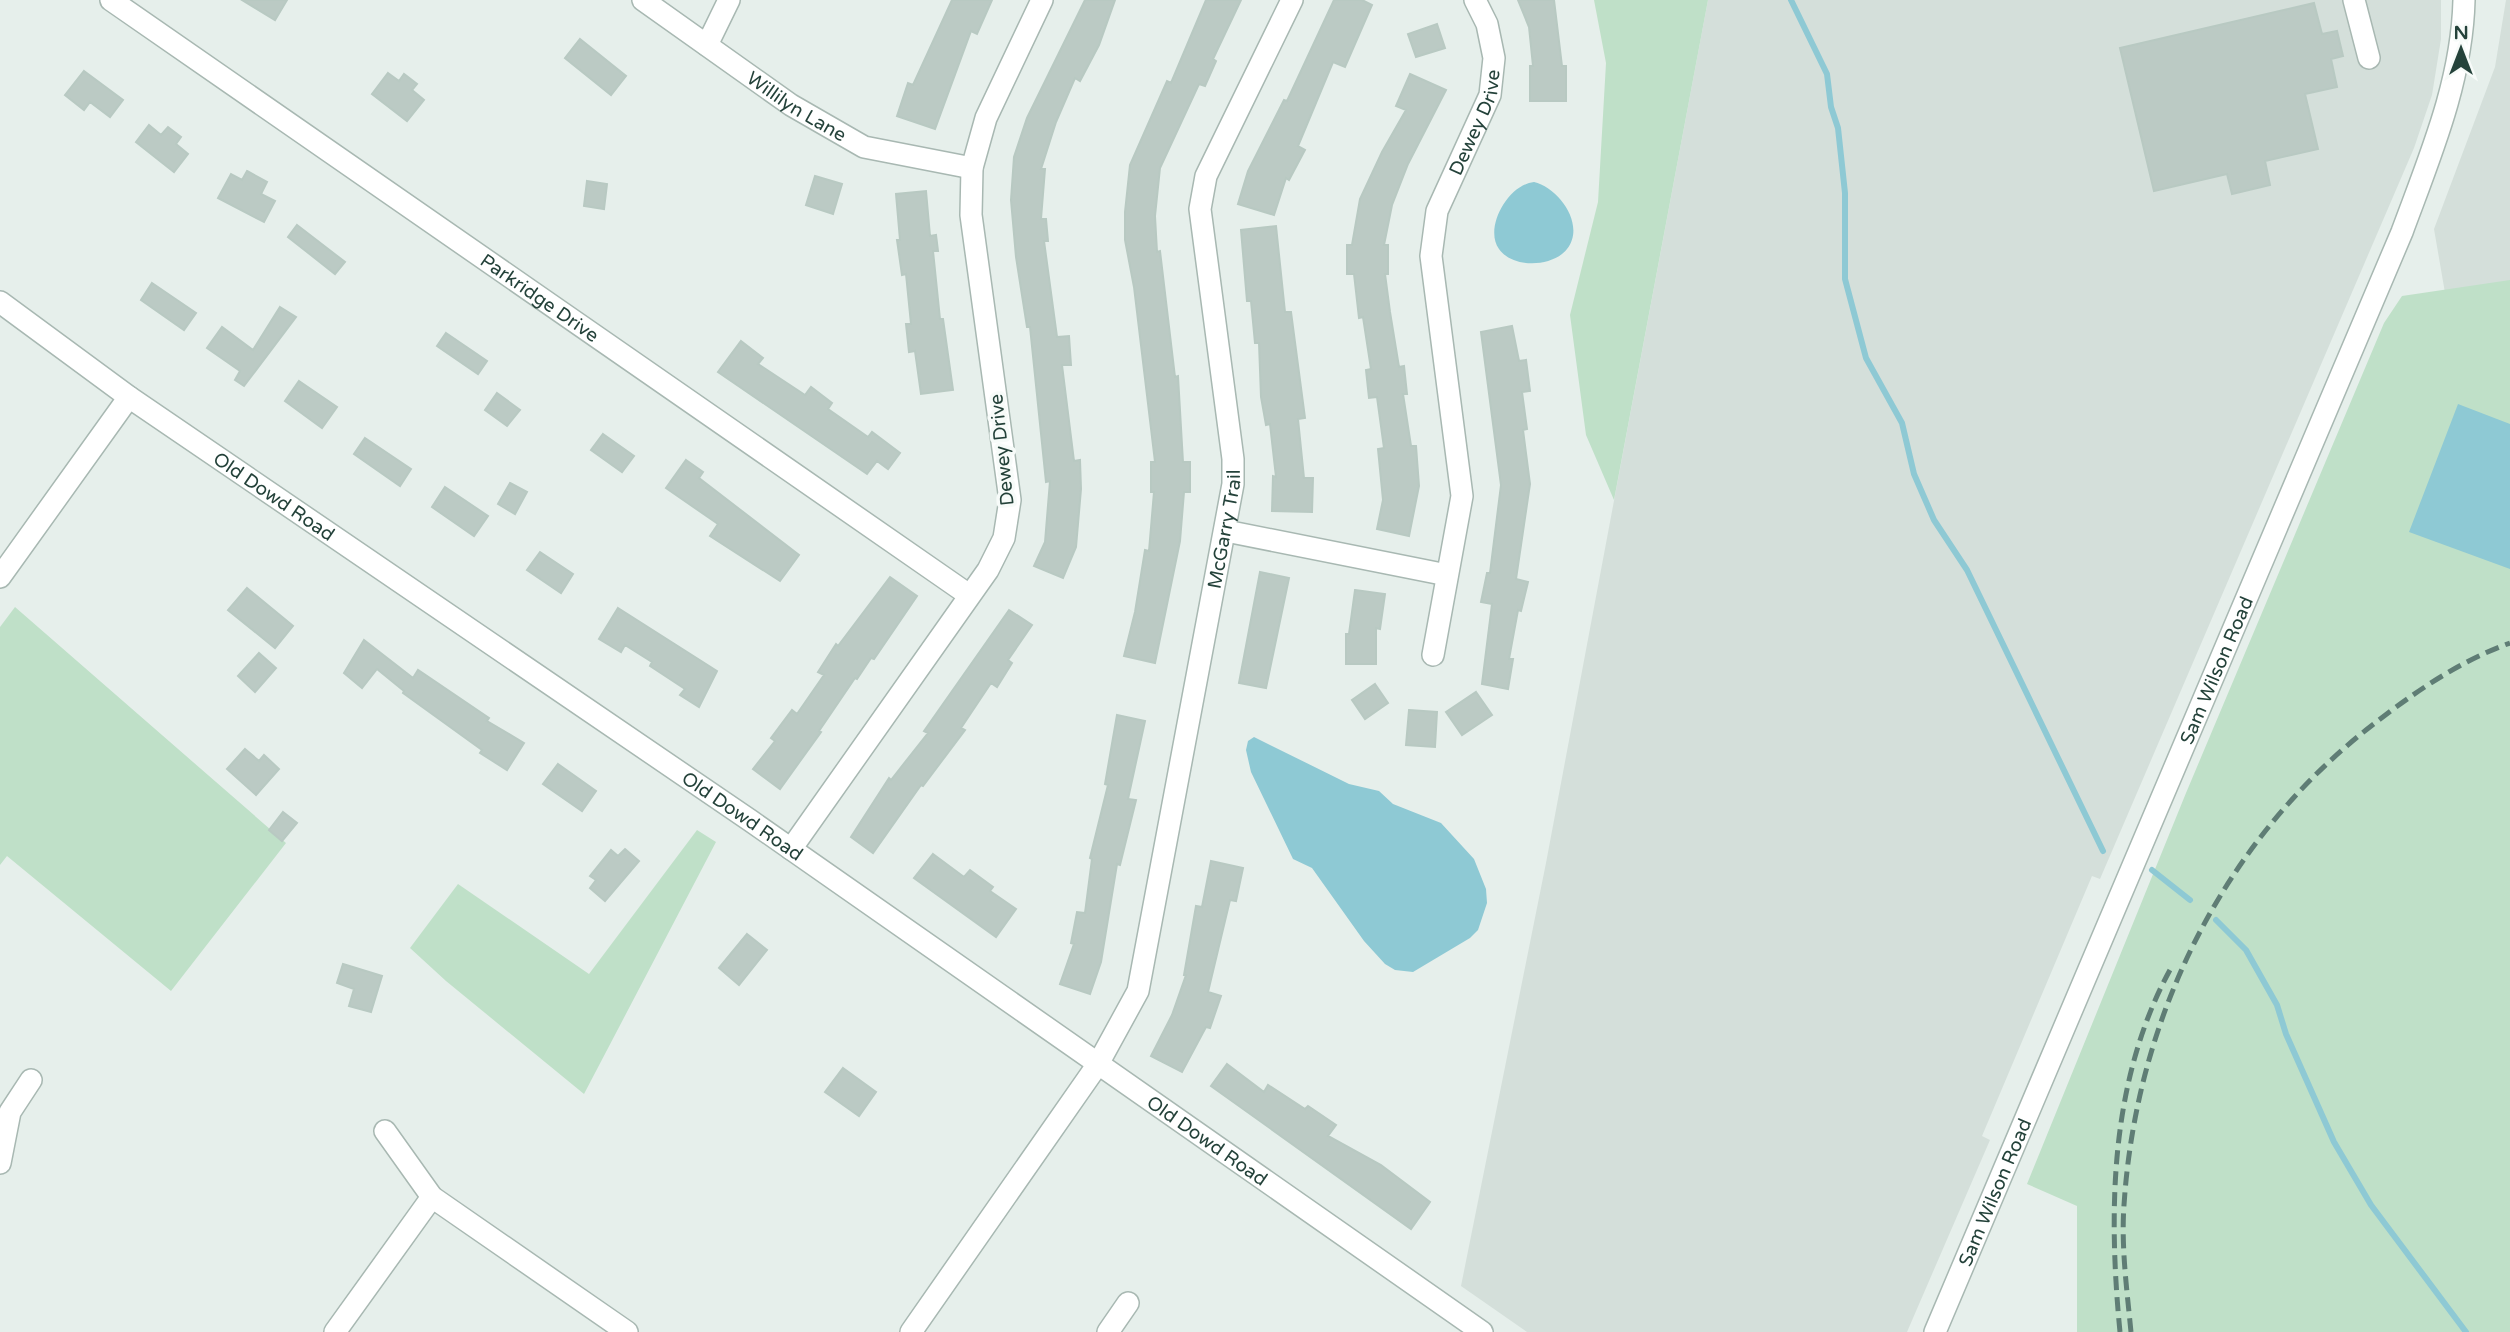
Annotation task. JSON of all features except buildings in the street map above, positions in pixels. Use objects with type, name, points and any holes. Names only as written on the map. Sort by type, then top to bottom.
[{"type":"street","name":"Parkridge Drive","points":[[110,0],[969,595]]},
{"type":"street","name":"Willilyn Lane","points":[[643,0],[791,105],[864,147],[972,168]]},
{"type":"street","points":[[707,45],[729,0]]},
{"type":"street","name":"Dewey Drive","points":[[792,849],[988,570],[1004,537],[1010,500],[971,215],[972,168],[986,118],[1042,0]]},
{"type":"street","name":"McGarry Trail","points":[[911,1332],[1098,1064],[1138,991],[1233,484],[1233,459],[1200,209],[1206,176],[1292,0]]},
{"type":"street","name":"Dewey Drive","points":[[1433,655],[1462,496],[1431,256],[1437,211],[1490,95],[1494,58],[1487,24],[1475,0]]},
{"type":"street","points":[[2354,0],[2369,58]]},
{"type":"street","name":"Sam Wilson Road","points":[[1935,1332],[2402,232],[2442,124],[2454,83],[2460,59],[2464,0]]},
{"type":"street","name":"Old Dowd Road","points":[[0,302],[128,397],[792,849],[1482,1332]]},
{"type":"street","points":[[0,577],[128,397]]},
{"type":"street","points":[[1226,531],[1447,575]]},
{"type":"street","points":[[0,1163],[10,1112],[31,1080]]},
{"type":"street","points":[[385,1131],[432,1197],[626,1332]]},
{"type":"street","points":[[335,1332],[432,1197]]},
{"type":"street","points":[[1108,1332],[1128,1303]]},
{"type":"shaded area","points":[[1708,0],[2441,0],[2441,39],[2432,95],[2414,148],[2100,879],[2092,876],[1982,1136],[1990,1140],[1907,1332],[1527,1332],[1461,1286],[1546,863]]},
{"type":"shaded area","points":[[2506,0],[2510,0],[2510,337],[2454,345],[2434,229],[2495,67]]},
{"type":"green space","points":[[1594,0],[1708,0],[1614,500],[1586,435],[1570,315],[1598,202],[1606,63]]},
{"type":"green space","points":[[2510,280],[2510,1332],[2077,1332],[2077,1206],[2027,1184],[2186,793],[2384,323],[2402,296]]},
{"type":"green space","points":[[15,607],[286,843],[171,991],[7,856],[0,865],[0,627]]},
{"type":"green space","points":[[697,830],[716,842],[584,1094],[446,981],[410,948],[458,884],[589,974]]},
{"type":"water","points":[[1534,182],[1552,192],[1567,209],[1572,219],[1572,239],[1561,255],[1543,262],[1523,263],[1505,255],[1499,249],[1494,231],[1496,220],[1507,199],[1524,185]]},
{"type":"water","points":[[2458,404],[2510,424],[2510,569],[2409,532]]},
{"type":"water","points":[[1254,737],[1349,784],[1379,791],[1393,804],[1441,823],[1474,859],[1486,889],[1487,903],[1478,930],[1470,938],[1413,972],[1395,970],[1385,964],[1364,941],[1312,868],[1293,859],[1251,772],[1246,750],[1248,741]]},
{"type":"waterway","points":[[1791,0],[1827,74],[1831,107],[1838,128],[1845,193],[1845,279],[1866,358],[1902,423],[1914,474],[1934,520],[1967,570],[2103,851]]},
{"type":"waterway","points":[[2152,870],[2190,900]]},
{"type":"waterway","points":[[2216,920],[2246,950],[2277,1005],[2286,1034],[2334,1142],[2371,1205],[2466,1332]]},
{"type":"railway","points":[[2131,1332],[2123,1221],[2132,1137],[2146,1069],[2167,1004],[2195,942],[2228,883],[2268,827],[2314,776],[2366,730],[2416,693],[2452,670],[2510,643]]},
{"type":"railway","points":[[2120,1332],[2114,1239],[2118,1146],[2136,1055],[2151,1011],[2171,968]]}]
